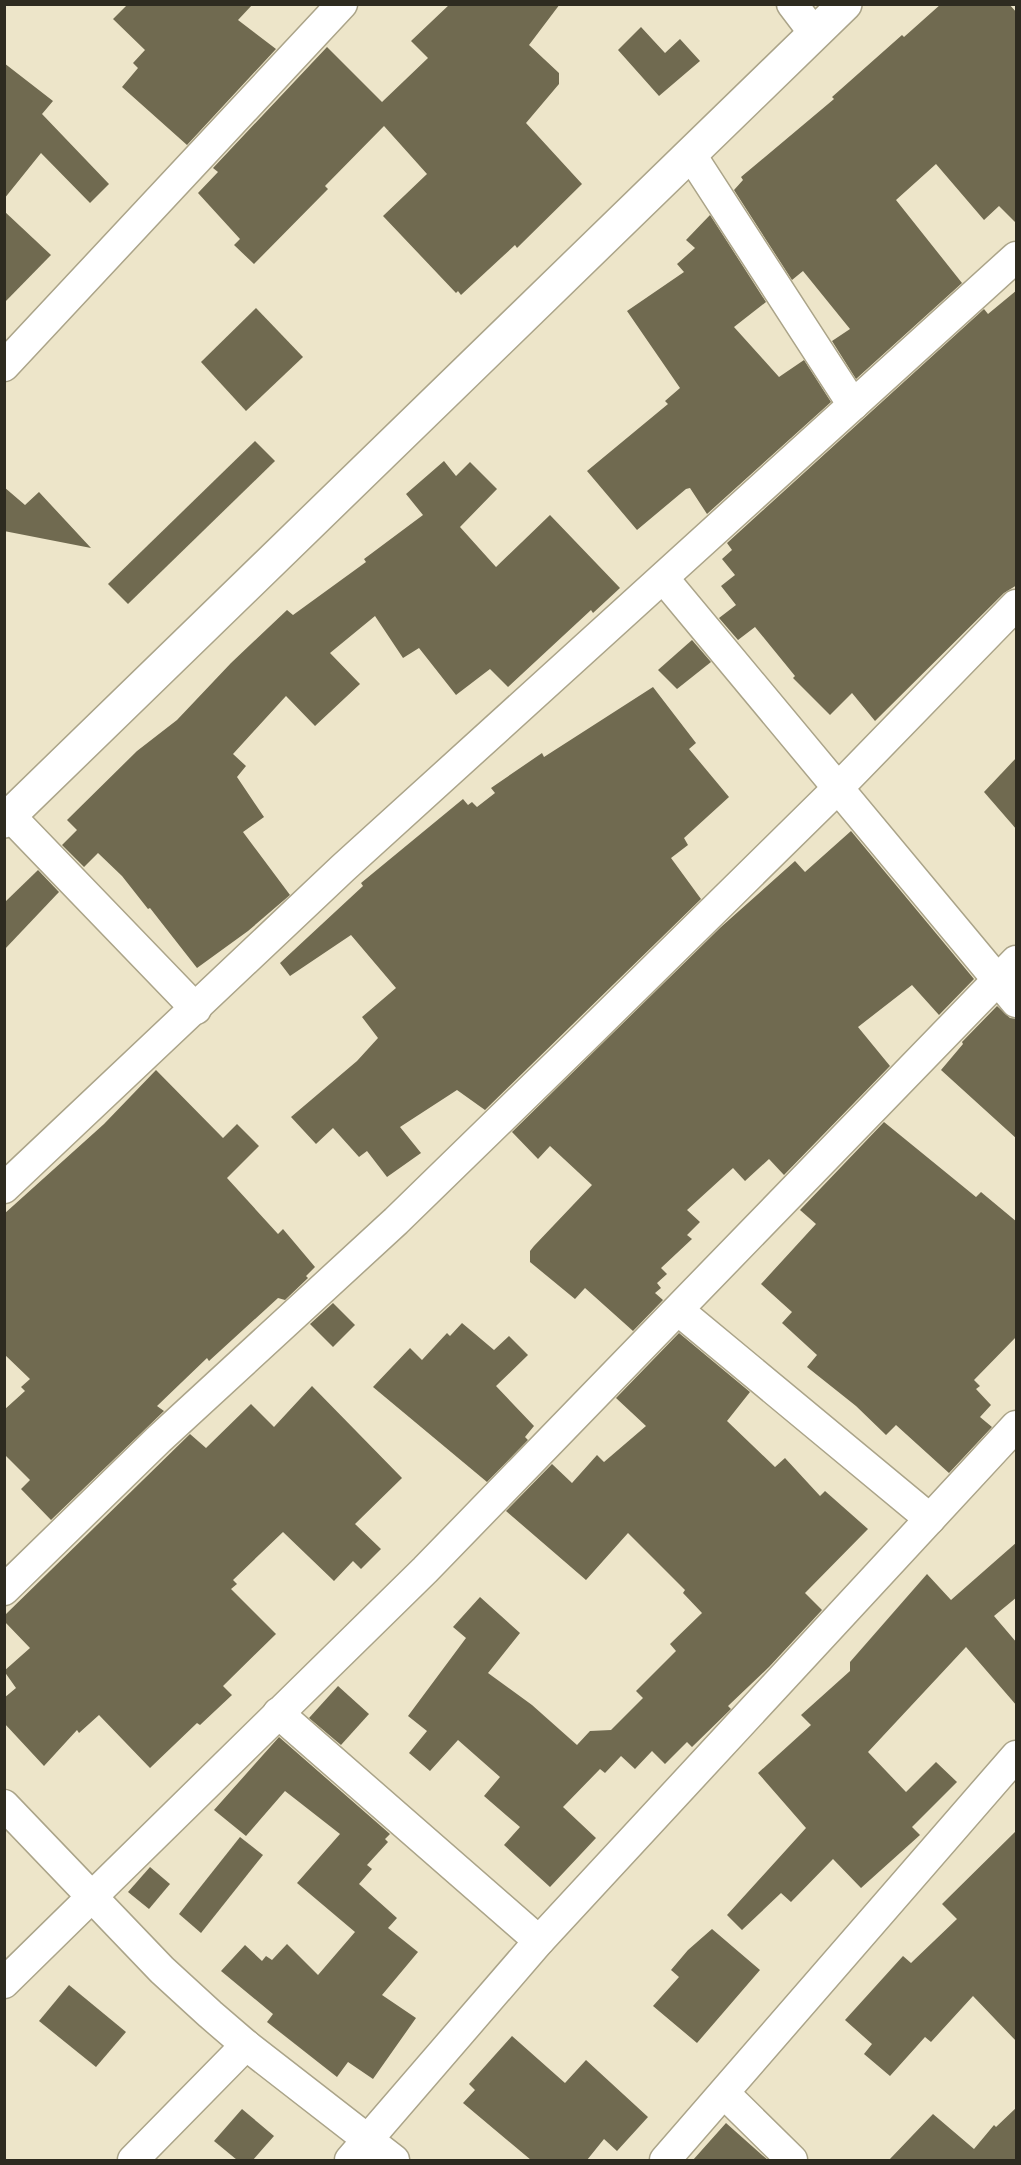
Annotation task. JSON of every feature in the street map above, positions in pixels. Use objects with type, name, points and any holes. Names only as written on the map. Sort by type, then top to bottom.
[{"type":"street","points":[[4,366],[342,4]]},
{"type":"street","points":[[792,4],[814,33]]},
{"type":"street","points":[[196,1009],[7,818],[845,4]]},
{"type":"street","points":[[692,155],[853,405]]},
{"type":"street","points":[[4,1188],[343,868],[1017,257]]},
{"type":"street","points":[[4,1983],[425,1570],[678,1310],[1011,981],[838,788],[664,579]]},
{"type":"street","points":[[4,1590],[159,1439],[396,1221],[838,788],[1017,605]]},
{"type":"street","points":[[678,1310],[930,1519]]},
{"type":"street","points":[[360,2150],[539,1941],[1017,1426]]},
{"type":"street","points":[[278,1713],[539,1941]]},
{"type":"street","points":[[665,2160],[725,2094],[1017,1756]]},
{"type":"street","points":[[4,1805],[162,1970],[360,2150],[394,2160]]},
{"type":"street","points":[[133,2160],[246,2045]]},
{"type":"street","points":[[725,2094],[792,2160]]},
{"type":"building","points":[[128,4],[253,4],[238,20],[276,49],[187,145],[122,87],[138,68],[133,63],[145,50],[113,19]]},
{"type":"building","points":[[450,4],[560,4],[529,45],[559,73],[559,84],[526,123],[582,184],[517,248],[515,245],[461,295],[458,291],[456,293],[383,216],[427,174],[384,126],[325,186],[328,189],[254,264],[234,245],[240,239],[198,193],[218,172],[213,168],[327,47],[382,102],[428,58],[411,41]]},
{"type":"building","points":[[941,4],[1009,4],[1017,13],[1017,224],[999,206],[984,220],[936,164],[896,200],[962,283],[856,379],[832,341],[850,329],[803,271],[792,280],[734,190],[743,180],[741,177],[834,99],[832,97],[902,35],[904,37]]},
{"type":"building","points":[[641,27],[665,53],[680,39],[700,61],[659,96],[618,50]]},
{"type":"building","points":[[4,63],[53,101],[42,114],[109,184],[90,203],[41,153],[4,199]]},
{"type":"building","points":[[4,211],[51,255],[4,303]]},
{"type":"building","points":[[710,215],[766,302],[734,327],[779,377],[804,360],[831,402],[707,514],[690,488],[637,530],[587,471],[668,404],[665,401],[680,388],[627,311],[684,272],[677,264],[695,248],[686,240]]},
{"type":"building","points":[[1017,290],[1017,585],[1004,593],[875,721],[852,693],[830,715],[793,678],[795,676],[755,627],[738,640],[719,618],[736,605],[721,586],[735,575],[722,559],[732,550],[727,543],[984,309],[988,314]]},
{"type":"building","points":[[256,308],[303,357],[246,411],[201,362]]},
{"type":"building","points":[[255,441],[275,461],[128,604],[108,584]]},
{"type":"building","points":[[444,461],[456,476],[470,462],[497,489],[460,527],[496,567],[550,515],[620,588],[593,613],[591,610],[508,687],[490,669],[456,695],[419,648],[403,658],[375,616],[330,653],[360,684],[315,726],[286,696],[233,754],[246,766],[237,777],[264,817],[243,832],[290,895],[248,931],[197,968],[150,908],[148,909],[122,876],[98,853],[84,867],[62,845],[77,830],[67,820],[137,751],[177,720],[231,663],[287,610],[293,615],[366,562],[364,559],[423,515],[406,494]]},
{"type":"building","points":[[4,487],[25,505],[39,492],[91,548],[4,531]]},
{"type":"building","points":[[692,640],[711,662],[677,689],[658,670]]},
{"type":"building","points":[[653,687],[696,743],[689,749],[729,797],[684,838],[688,845],[671,858],[701,899],[485,1110],[457,1090],[400,1127],[421,1153],[387,1177],[367,1151],[359,1157],[333,1128],[316,1144],[291,1117],[357,1061],[378,1038],[362,1017],[396,988],[351,935],[290,976],[280,963],[363,886],[361,883],[463,799],[468,805],[472,802],[477,807],[495,793],[491,788],[542,753],[544,757]]},
{"type":"building","points":[[1017,757],[1017,830],[984,792]]},
{"type":"building","points":[[851,831],[974,979],[939,1015],[912,985],[858,1027],[890,1066],[784,1175],[769,1159],[745,1181],[733,1168],[687,1210],[700,1222],[687,1235],[692,1239],[661,1268],[667,1274],[657,1283],[661,1288],[655,1293],[663,1300],[633,1331],[585,1288],[575,1299],[530,1262],[530,1251],[534,1246],[592,1185],[550,1146],[538,1159],[512,1132],[721,927],[795,861],[805,872]]},
{"type":"building","points":[[38,870],[59,892],[4,950],[4,903]]},
{"type":"building","points":[[997,1006],[1010,1018],[1017,1019],[1017,1139],[941,1070],[963,1044],[962,1042]]},
{"type":"building","points":[[156,1070],[223,1138],[237,1124],[259,1146],[227,1178],[278,1234],[283,1229],[315,1267],[306,1276],[308,1278],[285,1300],[278,1298],[209,1361],[207,1358],[157,1406],[164,1411],[51,1520],[21,1489],[30,1480],[4,1454],[4,1410],[25,1391],[21,1387],[30,1379],[4,1354],[4,1214],[104,1124]]},
{"type":"building","points":[[884,1122],[976,1197],[981,1192],[1017,1222],[1017,1336],[974,1380],[980,1386],[976,1389],[991,1405],[980,1417],[992,1427],[949,1473],[896,1425],[886,1435],[856,1406],[807,1367],[817,1355],[782,1323],[792,1312],[761,1284],[816,1224],[800,1210]]},
{"type":"building","points":[[333,1303],[355,1325],[333,1347],[310,1324]]},
{"type":"building","points":[[462,1323],[494,1350],[509,1336],[528,1355],[496,1386],[534,1426],[525,1437],[528,1440],[487,1482],[373,1387],[410,1348],[422,1360],[447,1333],[450,1336]]},
{"type":"building","points":[[679,1333],[750,1392],[727,1421],[775,1467],[785,1458],[820,1496],[825,1491],[868,1529],[805,1593],[822,1610],[769,1667],[728,1706],[731,1709],[692,1747],[687,1742],[665,1764],[652,1751],[635,1769],[621,1756],[605,1773],[600,1769],[563,1807],[596,1838],[550,1887],[504,1845],[520,1827],[484,1796],[500,1777],[458,1740],[430,1771],[409,1753],[427,1731],[408,1716],[466,1638],[453,1627],[480,1597],[520,1633],[488,1673],[532,1705],[577,1745],[590,1731],[611,1730],[643,1698],[636,1691],[676,1651],[670,1644],[702,1613],[683,1593],[685,1590],[628,1533],[586,1580],[506,1511],[552,1464],[572,1483],[597,1455],[604,1462],[646,1426],[616,1398]]},
{"type":"building","points":[[312,1386],[402,1478],[355,1524],[381,1549],[361,1569],[353,1561],[334,1581],[283,1532],[233,1580],[237,1584],[231,1589],[276,1634],[223,1686],[232,1695],[200,1725],[197,1723],[150,1768],[99,1715],[79,1733],[77,1730],[44,1766],[4,1723],[4,1698],[16,1688],[4,1671],[30,1648],[4,1621],[4,1616],[190,1434],[206,1448],[251,1404],[274,1427]]},
{"type":"building","points":[[1017,1542],[1017,1597],[994,1616],[1017,1643],[1017,1706],[966,1647],[868,1752],[906,1792],[936,1762],[957,1782],[912,1827],[920,1835],[861,1888],[833,1859],[791,1902],[781,1893],[742,1930],[727,1915],[806,1828],[758,1773],[811,1725],[801,1715],[850,1671],[850,1662],[927,1574],[951,1600]]},
{"type":"building","points":[[338,1686],[369,1714],[341,1745],[309,1718]]},
{"type":"building","points":[[279,1737],[390,1834],[385,1839],[388,1842],[367,1865],[372,1869],[359,1884],[397,1918],[388,1928],[418,1952],[382,1995],[416,2018],[373,2079],[348,2062],[337,2077],[267,2022],[273,2014],[221,1971],[245,1945],[262,1961],[266,1956],[272,1960],[287,1944],[318,1975],[355,1932],[297,1883],[340,1834],[285,1791],[246,1836],[214,1810]]},
{"type":"building","points":[[1017,1830],[1017,2042],[973,1996],[931,2042],[925,2037],[890,2076],[864,2054],[872,2044],[845,2020],[903,1956],[911,1963],[957,1919],[942,1904]]},
{"type":"building","points":[[240,1837],[263,1855],[201,1933],[179,1914]]},
{"type":"building","points":[[150,1867],[170,1884],[149,1909],[128,1892]]},
{"type":"building","points":[[712,1929],[760,1970],[697,2043],[653,2006],[679,1977],[671,1970],[688,1950]]},
{"type":"building","points":[[69,1985],[126,2032],[96,2067],[39,2021]]},
{"type":"building","points":[[512,2036],[565,2083],[586,2060],[648,2117],[617,2151],[604,2139],[587,2160],[531,2160],[463,2103],[475,2090],[469,2084]]},
{"type":"building","points":[[1017,2107],[1017,2160],[889,2160],[933,2114],[974,2149],[994,2125],[996,2127]]},
{"type":"building","points":[[242,2109],[274,2136],[253,2160],[237,2160],[214,2141]]},
{"type":"building","points":[[726,2123],[762,2155],[768,2160],[693,2160]]}]
